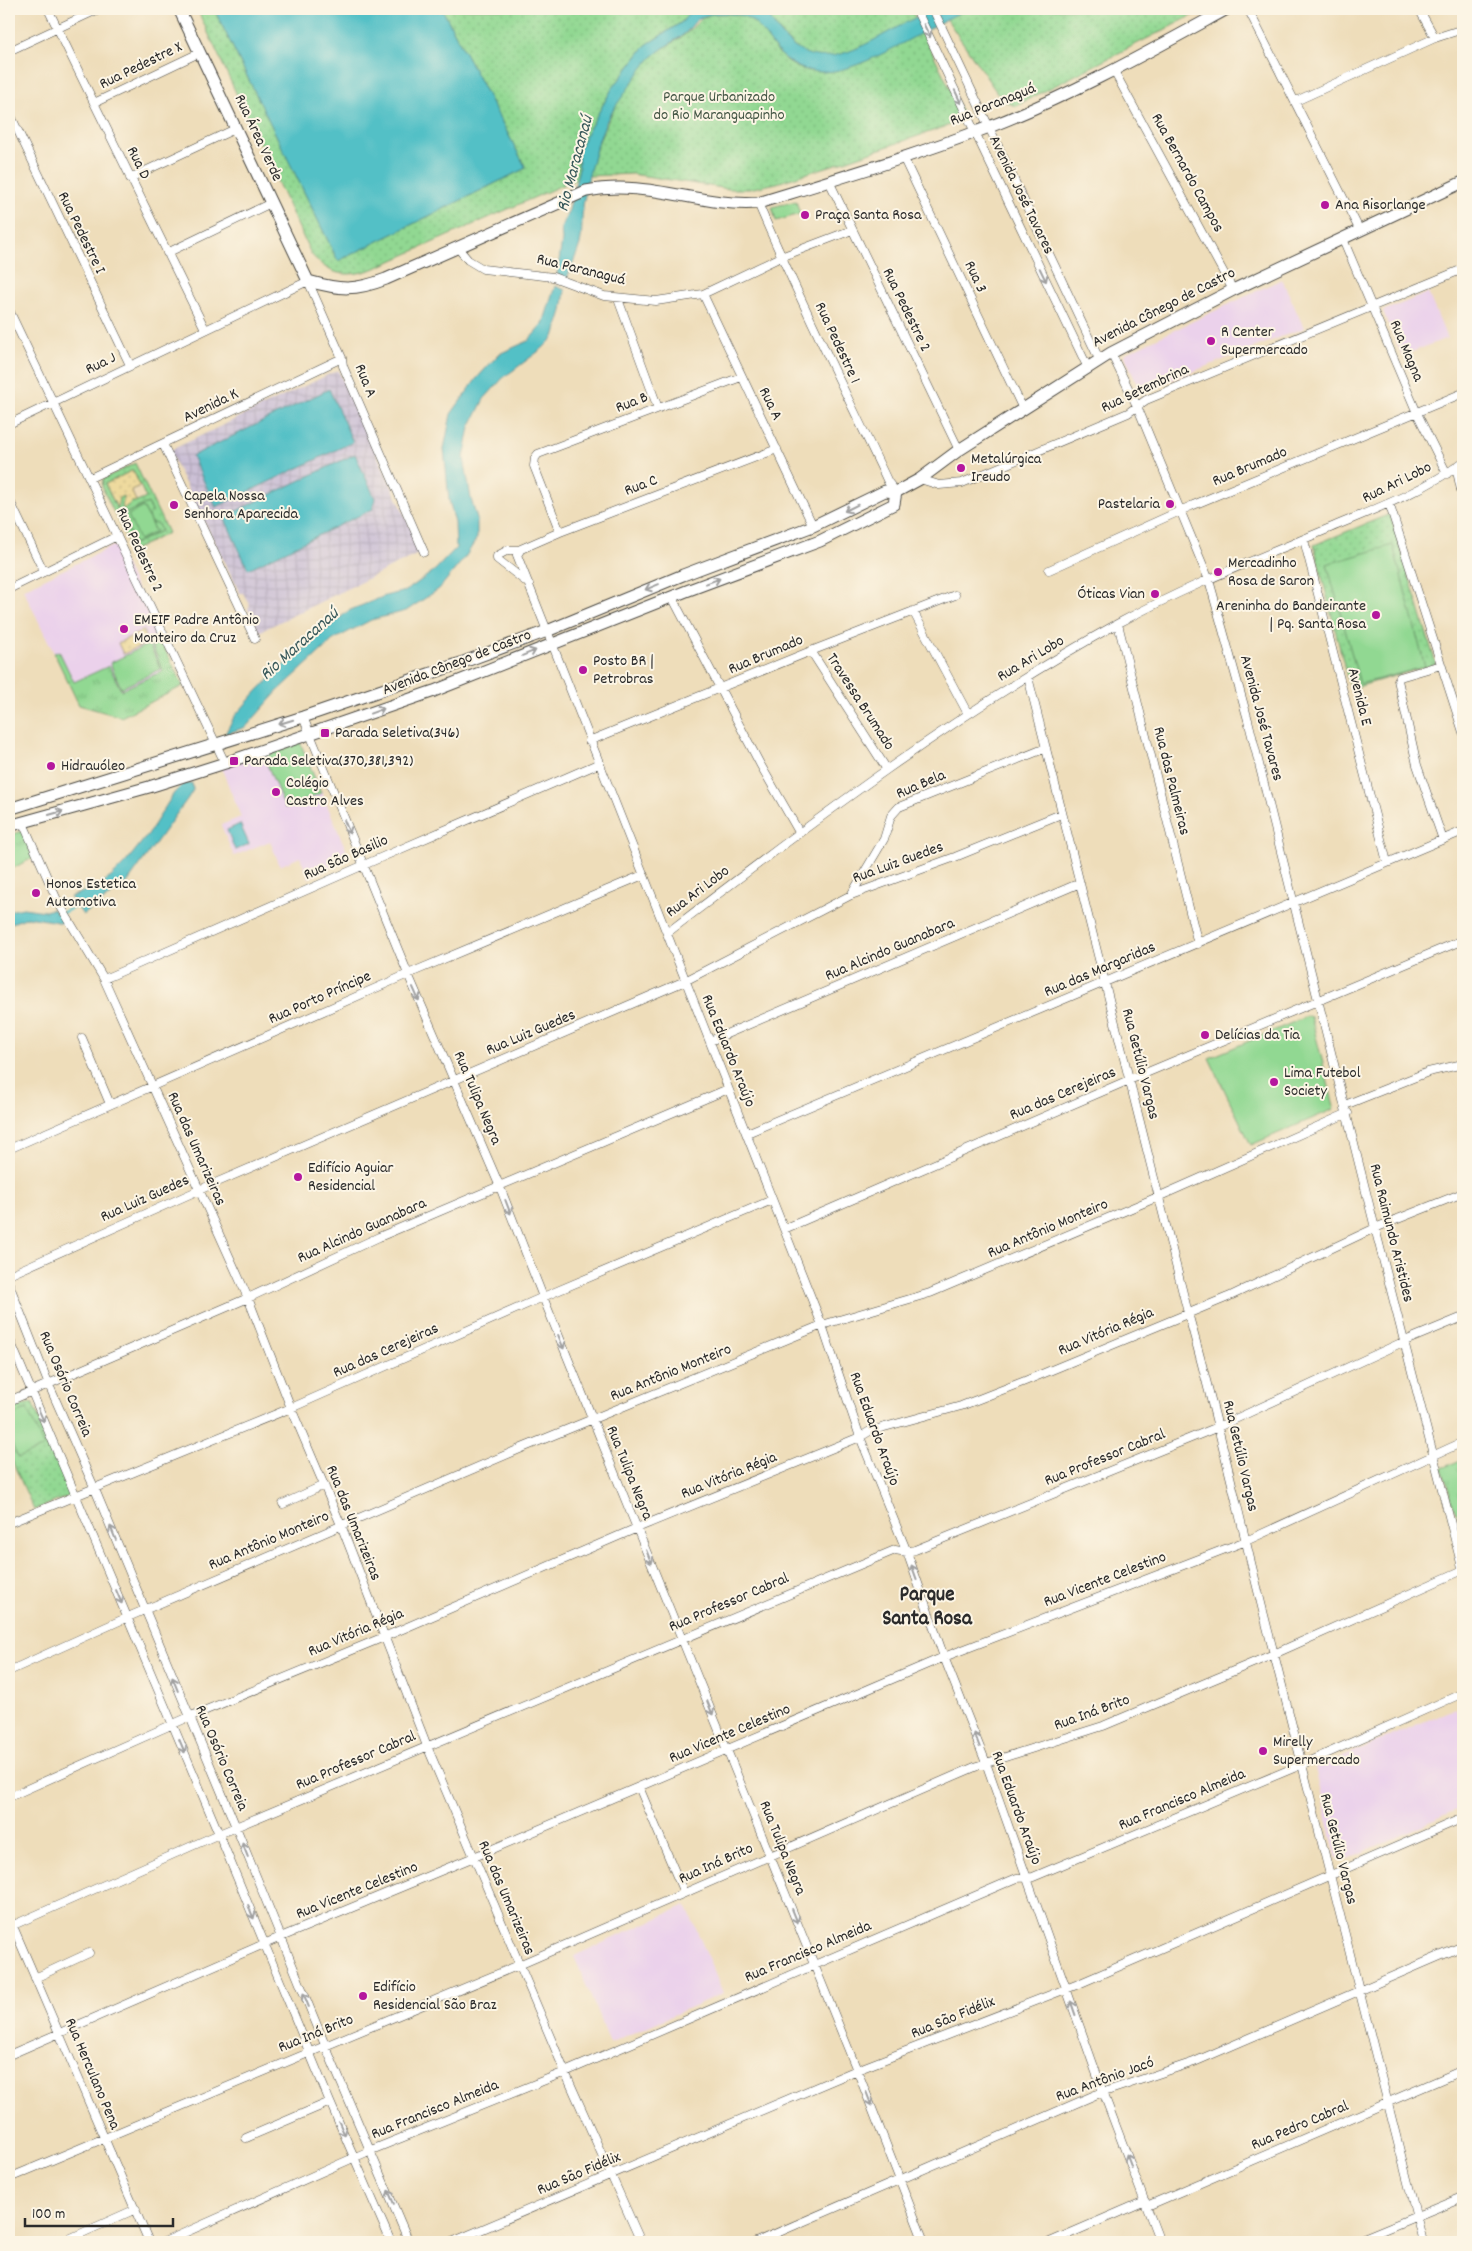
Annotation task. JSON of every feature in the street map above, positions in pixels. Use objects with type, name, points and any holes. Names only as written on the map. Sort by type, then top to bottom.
[{"type":"main road","name":"Rua Área Verde","points":[[179,9],[308,281]]},
{"type":"main road","name":"Rua Paranaguá","points":[[457,247],[572,196],[586,191],[610,187],[629,187],[724,202],[758,203],[990,127],[1114,71],[1228,9]]},
{"type":"main road","name":"Avenida Cônego de Castro","points":[[9,809],[304,717],[458,664],[683,574],[813,526],[884,492],[896,492],[920,479],[959,450],[1111,352],[1233,290],[1463,182]]},
{"type":"main road","points":[[308,281],[342,289],[365,287],[457,247]]},
{"type":"main road","name":"Avenida Cônego de Castro","points":[[9,826],[225,763],[434,691],[689,590],[820,541],[894,504],[896,492]]},
{"type":"main road","points":[[813,526],[820,541]]},
{"type":"main road","points":[[683,574],[689,590]]},
{"type":"street","name":"Rua D","points":[[48,9],[205,329]]},
{"type":"street","points":[[9,50],[99,9]]},
{"type":"street","name":"Avenida José Tavares","points":[[916,9],[1087,366]]},
{"type":"street","name":"Avenida José Tavares","points":[[933,9],[1099,360]]},
{"type":"street","points":[[1248,9],[1360,231]]},
{"type":"street","points":[[1419,9],[1435,38]]},
{"type":"street","points":[[1296,101],[1435,38],[1463,29]]},
{"type":"street","name":"Rua Pedestre X","points":[[94,103],[199,52]]},
{"type":"street","name":"Rua Bernardo Campos","points":[[1114,71],[1233,290]]},
{"type":"street","name":"Rua Pedestre I","points":[[9,112],[130,365]]},
{"type":"street","points":[[130,178],[235,129]]},
{"type":"street","name":"Rua 3","points":[[902,157],[1023,409]]},
{"type":"street","name":"Rua Pedestre 2","points":[[829,181],[959,450]]},
{"type":"street","points":[[167,254],[270,203]]},
{"type":"street","name":"Rua Pedestre 1","points":[[758,203],[781,257],[880,465],[896,492]]},
{"type":"street","name":"Rua Paranaguá","points":[[457,247],[468,260],[483,269],[553,277],[604,296],[618,299],[656,301],[703,294],[781,257],[852,230]]},
{"type":"street","name":"Rua Magna","points":[[1343,239],[1418,413],[1447,474]]},
{"type":"street","name":"Rua Setembrina","points":[[920,479],[939,486],[962,483],[1128,413],[1146,400],[1274,349],[1463,269]]},
{"type":"street","points":[[205,329],[308,281]]},
{"type":"street","name":"Rua Área Verde","points":[[308,281],[342,358]]},
{"type":"street","name":"Rua A","points":[[703,294],[813,526]]},
{"type":"street","points":[[618,299],[658,408]]},
{"type":"street","name":"Rua Pedestre 2","points":[[9,310],[225,763]]},
{"type":"street","name":"Rua J","points":[[9,424],[205,329]]},
{"type":"street","name":"Avenida José Tavares","points":[[1111,352],[1137,406],[1182,510],[1209,580],[1248,720],[1294,902]]},
{"type":"street","name":"Rua A","points":[[342,358],[343,366],[424,552]]},
{"type":"street","name":"Avenida K","points":[[90,478],[342,358]]},
{"type":"street","name":"Rua B","points":[[560,532],[534,466],[535,458],[541,452],[741,377]]},
{"type":"street","name":"Rua Brumado","points":[[1049,570],[1182,510],[1463,393]]},
{"type":"street","points":[[163,444],[255,639]]},
{"type":"street","name":"Rua C","points":[[528,584],[497,559],[497,556],[502,552],[518,551],[560,532],[777,449]]},
{"type":"street","name":"Rua Ari Lobo","points":[[667,933],[886,768],[1028,677],[1118,624],[1209,580],[1389,503],[1447,474],[1463,462]]},
{"type":"street","points":[[1456,467],[1463,499]]},
{"type":"street","points":[[9,499],[44,572]]},
{"type":"street","points":[[1389,503],[1463,732]]},
{"type":"street","points":[[9,589],[117,536]]},
{"type":"street","name":"Avenida E","points":[[1304,540],[1387,862]]},
{"type":"street","name":"Rua Eduardo Araújo","points":[[518,551],[528,584],[589,741],[600,764],[747,1133],[822,1326],[860,1437],[907,1552],[944,1657],[986,1764],[1103,2092],[1160,2242]]},
{"type":"street","name":"Rua Brumado","points":[[589,741],[811,651],[955,596]]},
{"type":"street","points":[[672,597],[722,688],[760,764],[800,832]]},
{"type":"street","points":[[913,611],[968,714]]},
{"type":"street","name":"Rua das Palmeiras","points":[[1118,624],[1198,944]]},
{"type":"street","name":"Travessa Brumado","points":[[811,651],[886,768]]},
{"type":"street","points":[[1441,666],[1400,677],[1398,680],[1417,764],[1443,840]]},
{"type":"street","name":"Rua Getúlio Vargas","points":[[1028,677],[1274,1654],[1304,1764],[1330,1876],[1423,2242]]},
{"type":"street","name":"Rua Tulipa Negra","points":[[304,717],[309,735],[362,865],[500,1187],[857,2070],[924,2242]]},
{"type":"street","name":"Rua Bela","points":[[851,895],[884,839],[891,816],[899,807],[1046,748]]},
{"type":"street","name":"Rua São Basilio","points":[[104,979],[362,865],[600,764]]},
{"type":"street","name":"Rua Luiz Guedes","points":[[9,1275],[199,1190],[685,981],[851,895],[955,857],[1061,814]]},
{"type":"street","name":"Rua das Umarizeiras","points":[[23,823],[58,902],[104,979],[248,1298],[291,1408],[341,1525],[427,1746],[565,2072],[641,2242]]},
{"type":"street","name":"Rua das Margaridas","points":[[747,1133],[1463,831]]},
{"type":"street","name":"Rua Porto Príncipe","points":[[9,1149],[408,974],[643,875]]},
{"type":"street","name":"Rua Alcindo Guanabara","points":[[710,1041],[1080,883]]},
{"type":"street","name":"Rua Raimundo Aristides","points":[[1294,902],[1318,1002],[1347,1109],[1374,1228],[1463,1570]]},
{"type":"street","name":"Rua das Cerejeiras","points":[[784,1229],[1129,1080],[1463,940]]},
{"type":"street","points":[[82,1038],[110,1104]]},
{"type":"street","name":"Rua Antônio Monteiro","points":[[9,1671],[128,1617],[341,1525],[822,1326],[930,1293],[1160,1196],[1428,1072],[1463,1064]]},
{"type":"street","name":"Rua Alcindo Guanabara","points":[[9,1401],[248,1298],[379,1237],[728,1089]]},
{"type":"street","name":"Rua Vitória Régia","points":[[9,1797],[189,1717],[384,1637],[637,1528],[860,1437],[870,1431],[961,1406],[1007,1388],[1228,1297],[1374,1228],[1463,1193]]},
{"type":"street","name":"Rua das Cerejeiras","points":[[9,1523],[291,1408],[543,1297],[772,1200]]},
{"type":"street","name":"Rua Osório Correia","points":[[9,1284],[49,1385],[94,1487],[236,1827],[324,2045],[369,2152],[390,2194],[409,2242]]},
{"type":"street","name":"Rua Professor Cabral","points":[[11,1927],[236,1827],[682,1638],[895,1550],[907,1552],[1218,1428],[1404,1341],[1463,1317]]},
{"type":"street","name":"Rua Osório Correia","points":[[9,1338],[220,1834],[330,2102],[391,2242]]},
{"type":"street","name":"Rua Vicente Celestino","points":[[9,2055],[280,1937],[474,1857],[944,1657],[1246,1540],[1463,1442]]},
{"type":"street","points":[[283,1504],[324,1485]]},
{"type":"street","name":"Rua Iná Brito","points":[[9,2178],[519,1965],[769,1855],[986,1764],[1103,1726],[1274,1654],[1463,1570]]},
{"type":"street","name":"Rua Francisco Almeida","points":[[164,2242],[369,2152],[565,2072],[1016,1878],[1033,1877],[1304,1764],[1463,1693]]},
{"type":"street","points":[[639,1787],[684,1893]]},
{"type":"street","name":"Rua São Fidélix","points":[[452,2242],[857,2070],[1066,1987],[1076,1985],[1463,1818]]},
{"type":"street","name":"Rua Herculano Pena","points":[[9,1918],[11,1927],[59,2032],[150,2242]]},
{"type":"street","name":"Rua Antônio Jacó","points":[[756,2242],[1103,2092],[1194,2062],[1463,1946]]},
{"type":"street","points":[[35,1978],[89,1953]]},
{"type":"street","name":"Rua Pedro Cabral","points":[[1050,2242],[1146,2204],[1463,2070]]},
{"type":"street","points":[[246,2138],[330,2102]]},
{"type":"street","points":[[1354,2242],[1463,2197]]},
{"type":"street","points":[[62,2242],[136,2209]]},
{"type":"shaded area","name":"R Center Supermercado","points":[[1282,279],[1304,328],[1141,392],[1124,354]]},
{"type":"shaded area","points":[[1428,293],[1447,338],[1402,356],[1383,311]]},
{"type":"shaded area","points":[[338,370],[422,552],[259,632],[248,609],[250,605],[243,593],[240,593],[169,451]]},
{"type":"shaded area","name":"EMEIF Padre Antônio Monteiro da Cruz","points":[[113,546],[117,547],[183,686],[121,717],[79,705],[23,589]]},
{"type":"shaded area","name":"Colégio Castro Alves","points":[[300,741],[350,859],[309,878],[300,857],[280,866],[270,841],[234,856],[221,825],[241,817],[221,767]]},
{"type":"shaded area","points":[[1456,1708],[1463,1727],[1463,1807],[1343,1861],[1337,1860],[1315,1768]]},
{"type":"shaded area","points":[[686,1905],[723,1993],[610,2043],[574,1956]]},
{"type":"green space","name":"Parque Urbanizado do Rio Maranguapinho","points":[[197,9],[214,9],[338,261],[526,168],[442,9],[696,9],[689,13],[682,22],[646,45],[612,89],[584,138],[577,160],[579,168],[576,179],[373,269],[355,274],[347,274],[332,271],[311,254]]},
{"type":"green space","name":"Parque Urbanizado do Rio Maranguapinho","points":[[765,9],[911,9],[916,19],[866,46],[838,56],[824,58],[813,57],[798,50],[784,38]]},
{"type":"green space","points":[[968,9],[1205,9],[1015,106],[1002,100],[946,18]]},
{"type":"green space","name":"Parque Urbanizado do Rio Maranguapinho","points":[[710,14],[742,15],[751,19],[757,24],[779,54],[791,64],[806,70],[823,72],[858,64],[893,48],[922,31],[962,113],[959,121],[842,162],[777,183],[749,189],[729,189],[632,174],[588,176],[604,129],[630,83],[655,54],[685,35],[700,20]]},
{"type":"green space","points":[[796,201],[800,214],[776,221],[772,207]]},
{"type":"green space","points":[[135,463],[168,533],[132,551],[102,487],[103,479]],"holes":[[[133,470],[146,498],[132,502],[122,510],[123,496],[119,498],[117,509],[105,484]],[[148,503],[152,511],[148,517],[151,523],[158,524],[161,531],[134,544],[122,518],[124,514]]]},
{"type":"green space","points":[[148,503],[152,511],[148,517],[143,508],[139,539],[155,532],[151,523],[158,524],[162,531],[134,544],[122,518],[124,514]]},
{"type":"green space","points":[[143,507],[155,532],[139,540],[128,515]]},
{"type":"green space","name":"Areninha do Bandeirante | Pq. Santa Rosa","points":[[1390,514],[1436,664],[1350,689],[1314,545]]},
{"type":"green space","name":"Areninha do Bandeirante | Pq. Santa Rosa","points":[[1393,545],[1425,667],[1360,684],[1327,564]]},
{"type":"green space","points":[[160,639],[183,686],[121,717],[79,705],[54,653],[59,651],[74,682],[109,666],[121,690],[163,671],[151,644]]},
{"type":"green space","points":[[149,644],[161,669],[121,688],[110,663]]},
{"type":"green space","points":[[300,742],[321,793],[285,808],[264,757]]},
{"type":"green space","points":[[23,831],[33,858],[11,869],[9,865],[9,835]]},
{"type":"green space","name":"Lima Futebol Society","points":[[1308,1016],[1311,1017],[1334,1106],[1332,1110],[1251,1145],[1209,1058]]},
{"type":"green space","points":[[32,1402],[72,1495],[34,1510],[9,1454],[9,1411]]},
{"type":"green space","points":[[27,1409],[44,1447],[18,1458],[9,1438],[9,1417]]},
{"type":"green space","points":[[1463,1459],[1463,1537],[1442,1468]]},
{"type":"sand","points":[[133,470],[140,486],[131,490],[137,503],[122,510],[123,496],[118,510],[105,484]]},
{"type":"sand","points":[[144,630],[147,643],[123,654],[118,643]]},
{"type":"water","points":[[946,8],[968,9],[877,57],[840,70],[823,72],[806,70],[792,64],[781,55],[749,19],[739,15],[712,14],[698,19],[685,33],[649,60],[608,118],[598,142],[589,174],[583,206],[579,248],[567,279],[557,275],[562,240],[561,228],[569,210],[579,168],[578,152],[584,138],[612,89],[646,45],[682,22],[689,13],[696,9],[765,9],[783,37],[802,52],[822,57],[843,53],[865,45],[933,10]]},
{"type":"water","points":[[214,9],[442,9],[526,168],[338,261]]},
{"type":"water","name":"Rio Maracanaú","points":[[555,286],[565,290],[562,311],[554,337],[543,348],[503,378],[484,399],[470,427],[464,458],[471,499],[477,519],[477,538],[466,556],[439,589],[406,611],[371,620],[333,640],[277,692],[246,727],[225,734],[234,717],[258,690],[283,666],[348,611],[385,596],[406,591],[435,570],[456,548],[455,523],[449,500],[444,449],[451,414],[477,378],[499,354],[528,341],[543,324]]},
{"type":"water","points":[[329,389],[353,442],[216,507],[192,456]]},
{"type":"water","points":[[355,454],[375,498],[373,509],[248,569],[224,517]]},
{"type":"water","points":[[192,783],[193,790],[188,798],[127,883],[83,915],[70,897],[96,887],[111,877],[126,862],[149,833],[174,793],[183,784]]},
{"type":"water","points":[[240,824],[249,844],[235,850],[227,830]]},
{"type":"water","points":[[23,908],[45,911],[53,909],[64,923],[28,917],[9,924],[9,911]]},
{"type":"waterway","name":"Rio Maracanaú","points":[[55,916],[79,905]]},
{"type":"place","name":"Ana Risorlange","points":[[1325,205]]},
{"type":"place","name":"Praça Santa Rosa","points":[[805,215]]},
{"type":"place","name":"R Center Supermercado","points":[[1211,341]]},
{"type":"place","name":"Metalúrgica Ireudo","points":[[961,468]]},
{"type":"place","name":"Pastelaria","points":[[1170,504]]},
{"type":"place","name":"Capela Nossa Senhora Aparecida","points":[[174,505]]},
{"type":"place","name":"Mercadinho Rosa de Saron","points":[[1218,572]]},
{"type":"place","name":"Óticas Vian","points":[[1155,594]]},
{"type":"place","name":"Areninha do Bandeirante | Pq. Santa Rosa","points":[[1376,615]]},
{"type":"place","name":"EMEIF Padre Antônio Monteiro da Cruz","points":[[124,629]]},
{"type":"place","name":"Posto BR | Petrobras","points":[[583,670]]},
{"type":"place","name":"Parada Seletiva(346)","points":[[325,733]]},
{"type":"place","name":"Parada Seletiva(370,381,392)","points":[[234,761]]},
{"type":"place","name":"Hidrauóleo","points":[[51,766]]},
{"type":"place","name":"Colégio Castro Alves","points":[[276,792]]},
{"type":"place","name":"Honos Estetica Automotiva","points":[[36,893]]},
{"type":"place","name":"Delícias da Tia","points":[[1205,1035]]},
{"type":"place","name":"Lima Futebol Society","points":[[1274,1082]]},
{"type":"place","name":"Edifício Aguiar Residencial","points":[[298,1177]]},
{"type":"place","name":"Mirelly Supermercado","points":[[1263,1751]]},
{"type":"place","name":"Edifício Residencial São Braz","points":[[363,1996]]},
{"type":"district","name":"Parque Santa Rosa","points":[[927,1608]]}]
